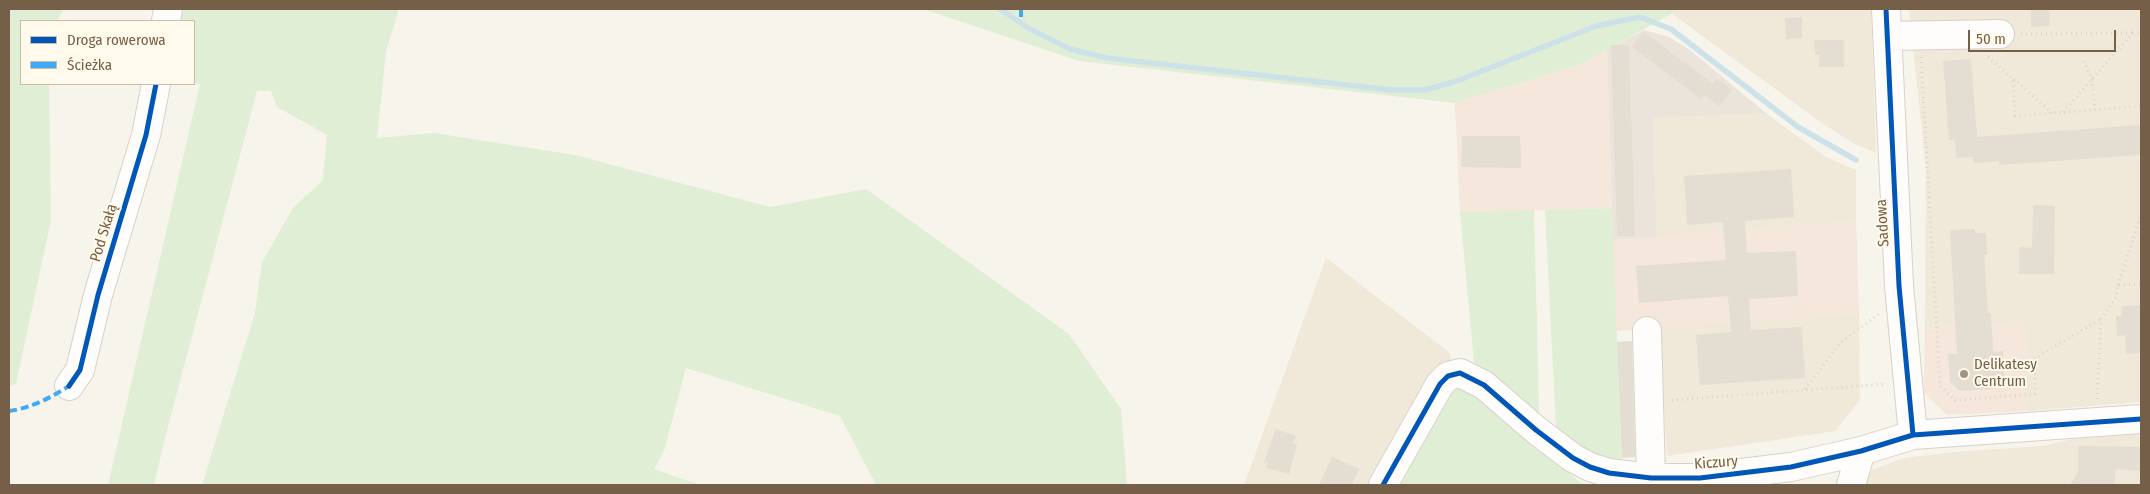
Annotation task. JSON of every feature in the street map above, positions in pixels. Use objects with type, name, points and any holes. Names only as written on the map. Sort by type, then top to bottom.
[{"type":"street","name":"Sadowa","points":[[1886,9],[1899,286],[1914,435]]},
{"type":"street","points":[[1888,36],[1992,44]]},
{"type":"street","name":"Pod Skałą","points":[[68,386],[80,370],[98,295],[146,135],[156,85]]},
{"type":"street","points":[[1647,331],[1651,478]]},
{"type":"street","name":"Kiczury","points":[[1383,485],[1440,384],[1448,376],[1460,373],[1484,385],[1536,430],[1573,458],[1590,467],[1609,473],[1651,478],[1700,478],[1748,474],[1791,467],[1860,451],[1914,435],[2141,419]]},
{"type":"street","points":[[1851,485],[1860,451]]},
{"type":"path","points":[[2063,112],[2133,33]]},
{"type":"path","points":[[2052,113],[2013,79],[1992,44],[2141,33]]},
{"type":"path","points":[[1921,50],[1940,386],[1955,400],[2036,394],[2036,358],[2101,318],[2116,297],[2118,285],[2141,215]]},
{"type":"path","points":[[2084,61],[2092,79],[2095,110]]},
{"type":"path","points":[[2013,79],[2015,116],[2141,106]]},
{"type":"path","points":[[2118,285],[2141,284]]},
{"type":"path","points":[[1805,389],[1840,343],[1882,311]]},
{"type":"path","points":[[2096,422],[2101,318]]},
{"type":"path","points":[[1649,402],[1891,383]]},
{"type":"shaded area","points":[[1680,9],[1871,9],[1876,153],[1853,143],[1822,123],[1672,14]]},
{"type":"shaded area","points":[[1909,9],[2141,9],[2141,402],[2027,411],[2026,323],[1925,329],[1926,169]]},
{"type":"shaded area","points":[[1644,30],[1669,37],[1690,50],[1767,114],[1653,117],[1657,237],[1613,240],[1607,50]]},
{"type":"shaded area","points":[[1607,50],[1612,208],[1460,212],[1455,103],[1582,64]]},
{"type":"shaded area","points":[[1767,114],[1826,157],[1856,170],[1856,221],[1657,237],[1653,116]]},
{"type":"shaded area","points":[[1856,221],[1859,313],[1616,331],[1613,240]]},
{"type":"shaded area","points":[[1326,258],[1450,353],[1454,384],[1397,485],[1244,485]]},
{"type":"shaded area","points":[[1859,313],[1860,400],[1835,431],[1667,456],[1659,327]]},
{"type":"shaded area","points":[[2026,323],[2027,411],[1947,415],[1924,393],[1925,329]]},
{"type":"shaded area","points":[[2141,434],[2141,485],[1864,485],[1872,470],[1904,458],[1955,452],[2041,446],[2073,439]]},
{"type":"green space","points":[[9,9],[64,9],[58,20],[20,20],[20,85],[49,85],[51,220],[16,384],[9,386]]},
{"type":"green space","points":[[181,9],[399,9],[386,51],[377,138],[434,133],[575,155],[770,207],[866,189],[1069,334],[1121,409],[1127,485],[876,485],[840,416],[686,368],[664,451],[654,469],[700,485],[202,485],[255,313],[262,262],[293,208],[323,180],[327,135],[277,107],[271,91],[257,91],[154,485],[108,485],[200,84],[195,83],[195,20],[179,20]]},
{"type":"green space","points":[[923,9],[1680,9],[1582,64],[1455,103],[1079,61]]},
{"type":"green space","points":[[1612,208],[1622,462],[1598,460],[1556,428],[1545,210]]},
{"type":"green space","points":[[1534,210],[1539,414],[1529,412],[1474,362],[1460,212]]},
{"type":"green space","points":[[1454,384],[1465,387],[1581,483],[1590,485],[1397,485]]},
{"type":"building","points":[[2031,9],[2049,9],[2050,26],[2031,27]]},
{"type":"building","points":[[1802,17],[1802,38],[1786,39],[1785,18]]},
{"type":"building","points":[[1643,32],[1713,84],[1717,79],[1732,90],[1719,106],[1705,95],[1708,91],[1701,99],[1632,47]]},
{"type":"building","points":[[1814,40],[1844,40],[1844,67],[1819,67],[1819,55],[1815,55]]},
{"type":"building","points":[[1611,45],[1629,45],[1635,236],[1617,236]]},
{"type":"building","points":[[1971,59],[1977,137],[2141,125],[2141,155],[1999,165],[1999,161],[1973,163],[1973,157],[1956,158],[1955,139],[1949,140],[1943,61]]},
{"type":"building","points":[[1462,136],[1520,136],[1521,168],[1461,167]]},
{"type":"building","points":[[1791,169],[1794,217],[1745,221],[1747,253],[1796,251],[1798,296],[1749,299],[1751,330],[1802,327],[1805,378],[1700,385],[1696,335],[1731,332],[1728,296],[1639,303],[1636,266],[1726,260],[1723,222],[1687,225],[1684,176]]},
{"type":"building","points":[[2033,205],[2055,206],[2054,274],[2019,274],[2019,247],[2032,248]]},
{"type":"building","points":[[1975,229],[1975,233],[1986,233],[1987,255],[1984,255],[1988,313],[1991,313],[1993,352],[2003,351],[2004,380],[1993,380],[1993,389],[1960,391],[1950,382],[1948,354],[1957,354],[1950,230]]},
{"type":"building","points":[[2141,305],[2141,353],[2126,354],[2125,335],[2117,336],[2116,316],[2122,316],[2122,306]]},
{"type":"building","points":[[1632,341],[1635,457],[1622,458],[1617,342]]},
{"type":"building","points":[[1276,429],[1296,436],[1293,443],[1297,444],[1289,474],[1266,468],[1268,463],[1264,462]]},
{"type":"building","points":[[2078,446],[2141,447],[2141,471],[2116,469],[2114,485],[2070,485],[2078,472]]},
{"type":"building","points":[[1332,457],[1359,469],[1352,485],[1319,485]]},
{"type":"waterway","points":[[1000,9],[1030,29],[1070,49],[1107,58],[1392,90],[1425,90],[1457,81],[1596,26],[1640,17],[1671,29],[1798,127],[1856,160]]},
{"type":"marked path","points":[[1021,9],[1021,17]]},
{"type":"marked path","points":[[9,411],[25,408],[40,402],[69,386]]},
{"type":"cycle path","points":[[1886,9],[1899,286],[1913,435]]},
{"type":"cycle path","points":[[69,386],[80,370],[98,295],[146,135],[156,85]]},
{"type":"cycle path","points":[[1383,485],[1440,384],[1448,376],[1460,373],[1484,385],[1536,430],[1573,458],[1590,467],[1609,473],[1651,478],[1700,478],[1791,467],[1861,451],[1913,435],[2141,419]]},
{"type":"place","name":"Delikatesy Centrum","points":[[1964,374]]}]
